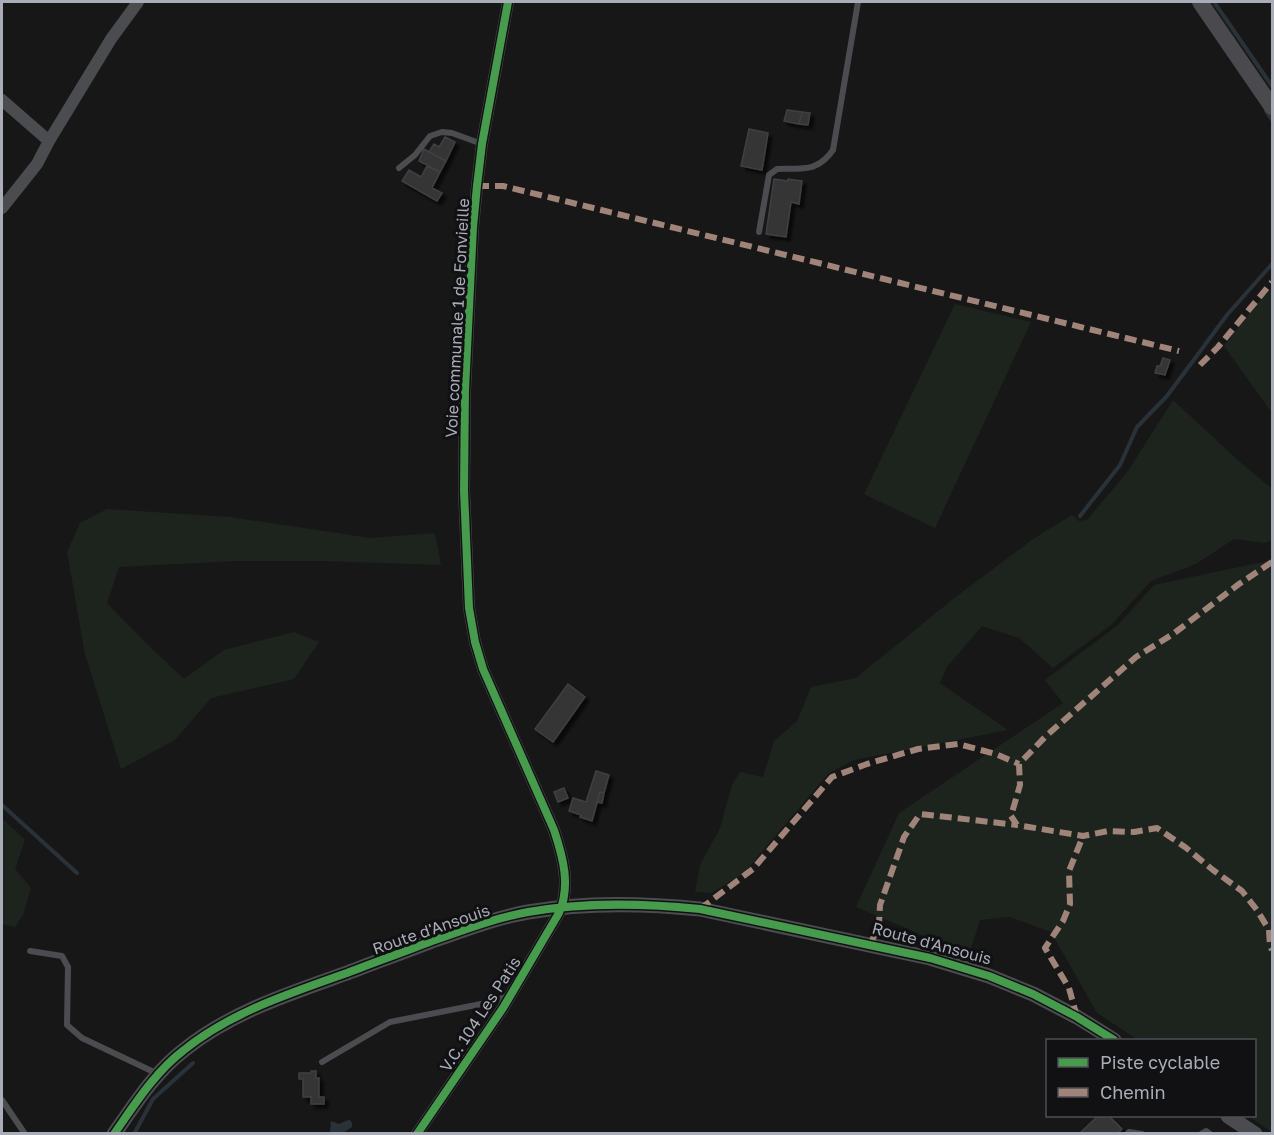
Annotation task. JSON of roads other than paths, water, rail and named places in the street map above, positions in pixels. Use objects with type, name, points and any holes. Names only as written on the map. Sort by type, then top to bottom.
[{"type":"main road","points":[[1200,2],[1272,108]]},
{"type":"street","points":[[2,208],[37,164],[111,39],[138,2]]},
{"type":"street","name":"Voie communale 1 de Fonvieille","points":[[508,2],[482,144],[473,227],[465,390],[464,490],[469,608],[483,669],[554,830],[562,855],[566,887],[562,908]]},
{"type":"street","points":[[2,100],[49,141]]},
{"type":"street","name":"Route d'Ansouis","points":[[114,1134],[139,1097],[158,1074],[181,1052],[207,1033],[238,1016],[291,993],[471,927],[527,912],[590,904],[622,903],[700,909],[930,958],[989,976],[1033,994],[1077,1017],[1111,1039]]},
{"type":"street","name":"V.C. 104 Les Patis","points":[[417,1134],[510,995],[562,908]]},
{"type":"street","points":[[1230,1117],[1255,1134]]},
{"type":"lane","points":[[759,232],[769,176],[777,169],[819,165],[833,150],[858,2]]},
{"type":"lane","points":[[399,168],[416,155],[430,136],[442,132],[452,133],[482,144]]},
{"type":"lane","points":[[30,951],[62,956],[68,967],[67,1025],[82,1038],[158,1074]]},
{"type":"lane","points":[[322,1062],[390,1022],[491,1002],[510,995]]},
{"type":"lane","points":[[2,1100],[25,1134]]},
{"type":"lane","points":[[1201,1134],[1206,1131],[1210,1134]]},
{"type":"lane","points":[[1127,1134],[1129,1132],[1142,1134]]},
{"type":"waterway","points":[[1214,2],[1272,86]]},
{"type":"waterway","points":[[1266,111],[1272,120]]},
{"type":"waterway","points":[[1080,516],[1120,465],[1137,427],[1167,396],[1227,315],[1272,264]]},
{"type":"waterway","points":[[2,805],[77,873]]},
{"type":"waterway","points":[[134,1134],[153,1099],[193,1063]]}]
